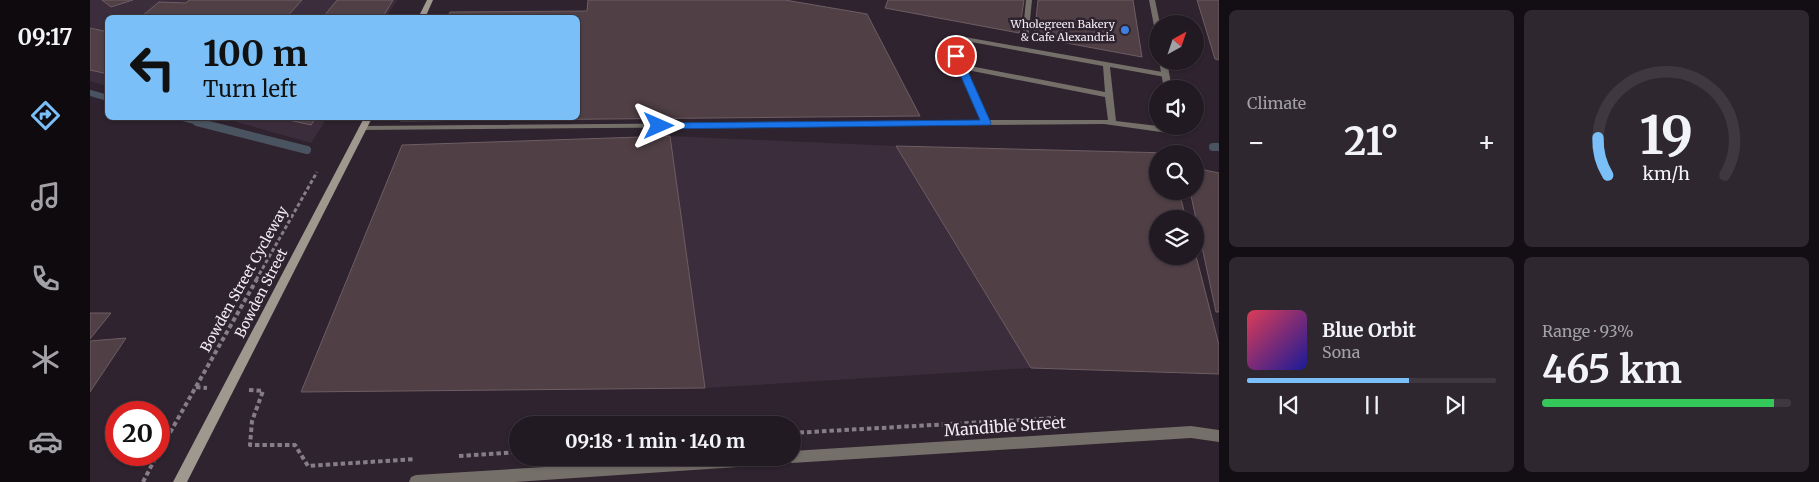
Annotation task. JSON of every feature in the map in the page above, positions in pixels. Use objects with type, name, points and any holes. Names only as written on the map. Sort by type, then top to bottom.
[{"type":"street","points":[[422,15],[430,0]]},
{"type":"street","points":[[1025,40],[1028,0]]},
{"type":"street","points":[[1152,0],[1155,15]]},
{"type":"street","points":[[986,123],[952,45],[952,41],[959,38],[1165,75]]},
{"type":"street","points":[[1106,64],[1112,122]]},
{"type":"street","points":[[961,67],[1109,95]]},
{"type":"street","points":[[1164,70],[1166,80]]},
{"type":"street","name":"Bowden Street","points":[[180,482],[367,120]]},
{"type":"street","points":[[362,128],[1112,122],[1149,126]]},
{"type":"street","name":"Mandible Street","points":[[801,456],[1191,432],[1219,436]]},
{"type":"street","points":[[416,482],[563,476],[685,466]]},
{"type":"path","name":"Bowden Street Cycleway","points":[[170,433],[318,170]]},
{"type":"path","points":[[263,391],[252,421],[250,445],[295,445],[308,466],[418,459]]},
{"type":"path","points":[[458,456],[509,453]]},
{"type":"path","name":"Bowden Street Cycleway","points":[[143,482],[152,466]]},
{"type":"shaded area","points":[[90,0],[397,0],[387,15],[105,15],[105,85],[90,81]]},
{"type":"shaded area","points":[[229,120],[326,120],[311,143]]},
{"type":"shaded area","points":[[670,136],[896,146],[1031,368],[705,388]]},
{"type":"building","points":[[102,0],[133,0],[111,7]]},
{"type":"building","points":[[189,0],[302,0],[289,15],[143,15],[159,2],[186,3]]},
{"type":"building","points":[[337,0],[393,0],[384,15],[325,15]]},
{"type":"building","points":[[588,0],[785,0],[867,14],[920,116],[580,119],[580,15],[448,15],[450,12],[587,11]]},
{"type":"building","points":[[888,0],[1024,0],[1019,33],[885,8]]},
{"type":"building","points":[[1038,0],[1133,0],[1142,57],[1034,37]]},
{"type":"building","points":[[1197,0],[1219,0],[1219,60],[1215,59],[1204,23],[1204,15],[1202,15]]},
{"type":"building","points":[[90,28],[105,31],[105,73],[90,70]]},
{"type":"building","points":[[289,120],[315,120],[311,125]]},
{"type":"building","points":[[400,120],[504,120],[400,121]]},
{"type":"building","points":[[670,136],[705,388],[301,392],[402,145]]},
{"type":"building","points":[[896,146],[1149,152],[1149,200],[1181,200],[1184,210],[1149,210],[1149,265],[1198,265],[1219,345],[1219,374],[1031,368]]},
{"type":"building","points":[[1204,170],[1219,173],[1219,312],[1216,312],[1204,256],[1204,210],[1194,210],[1192,200],[1204,200]]},
{"type":"building","points":[[90,313],[111,313],[90,339]]},
{"type":"building","points":[[126,338],[90,392],[90,341]]},
{"type":"waterway","points":[[90,93],[105,97]]},
{"type":"waterway","points":[[191,120],[202,123]]},
{"type":"waterway","points":[[197,122],[307,150]]},
{"type":"waterway","points":[[1213,147],[1219,147]]},
{"type":"place","name":"Wholegreen Bakery & Cafe Alexandria","points":[[1125,30]]},
{"type":"route","points":[[659,126],[986,123],[956,56]]}]
